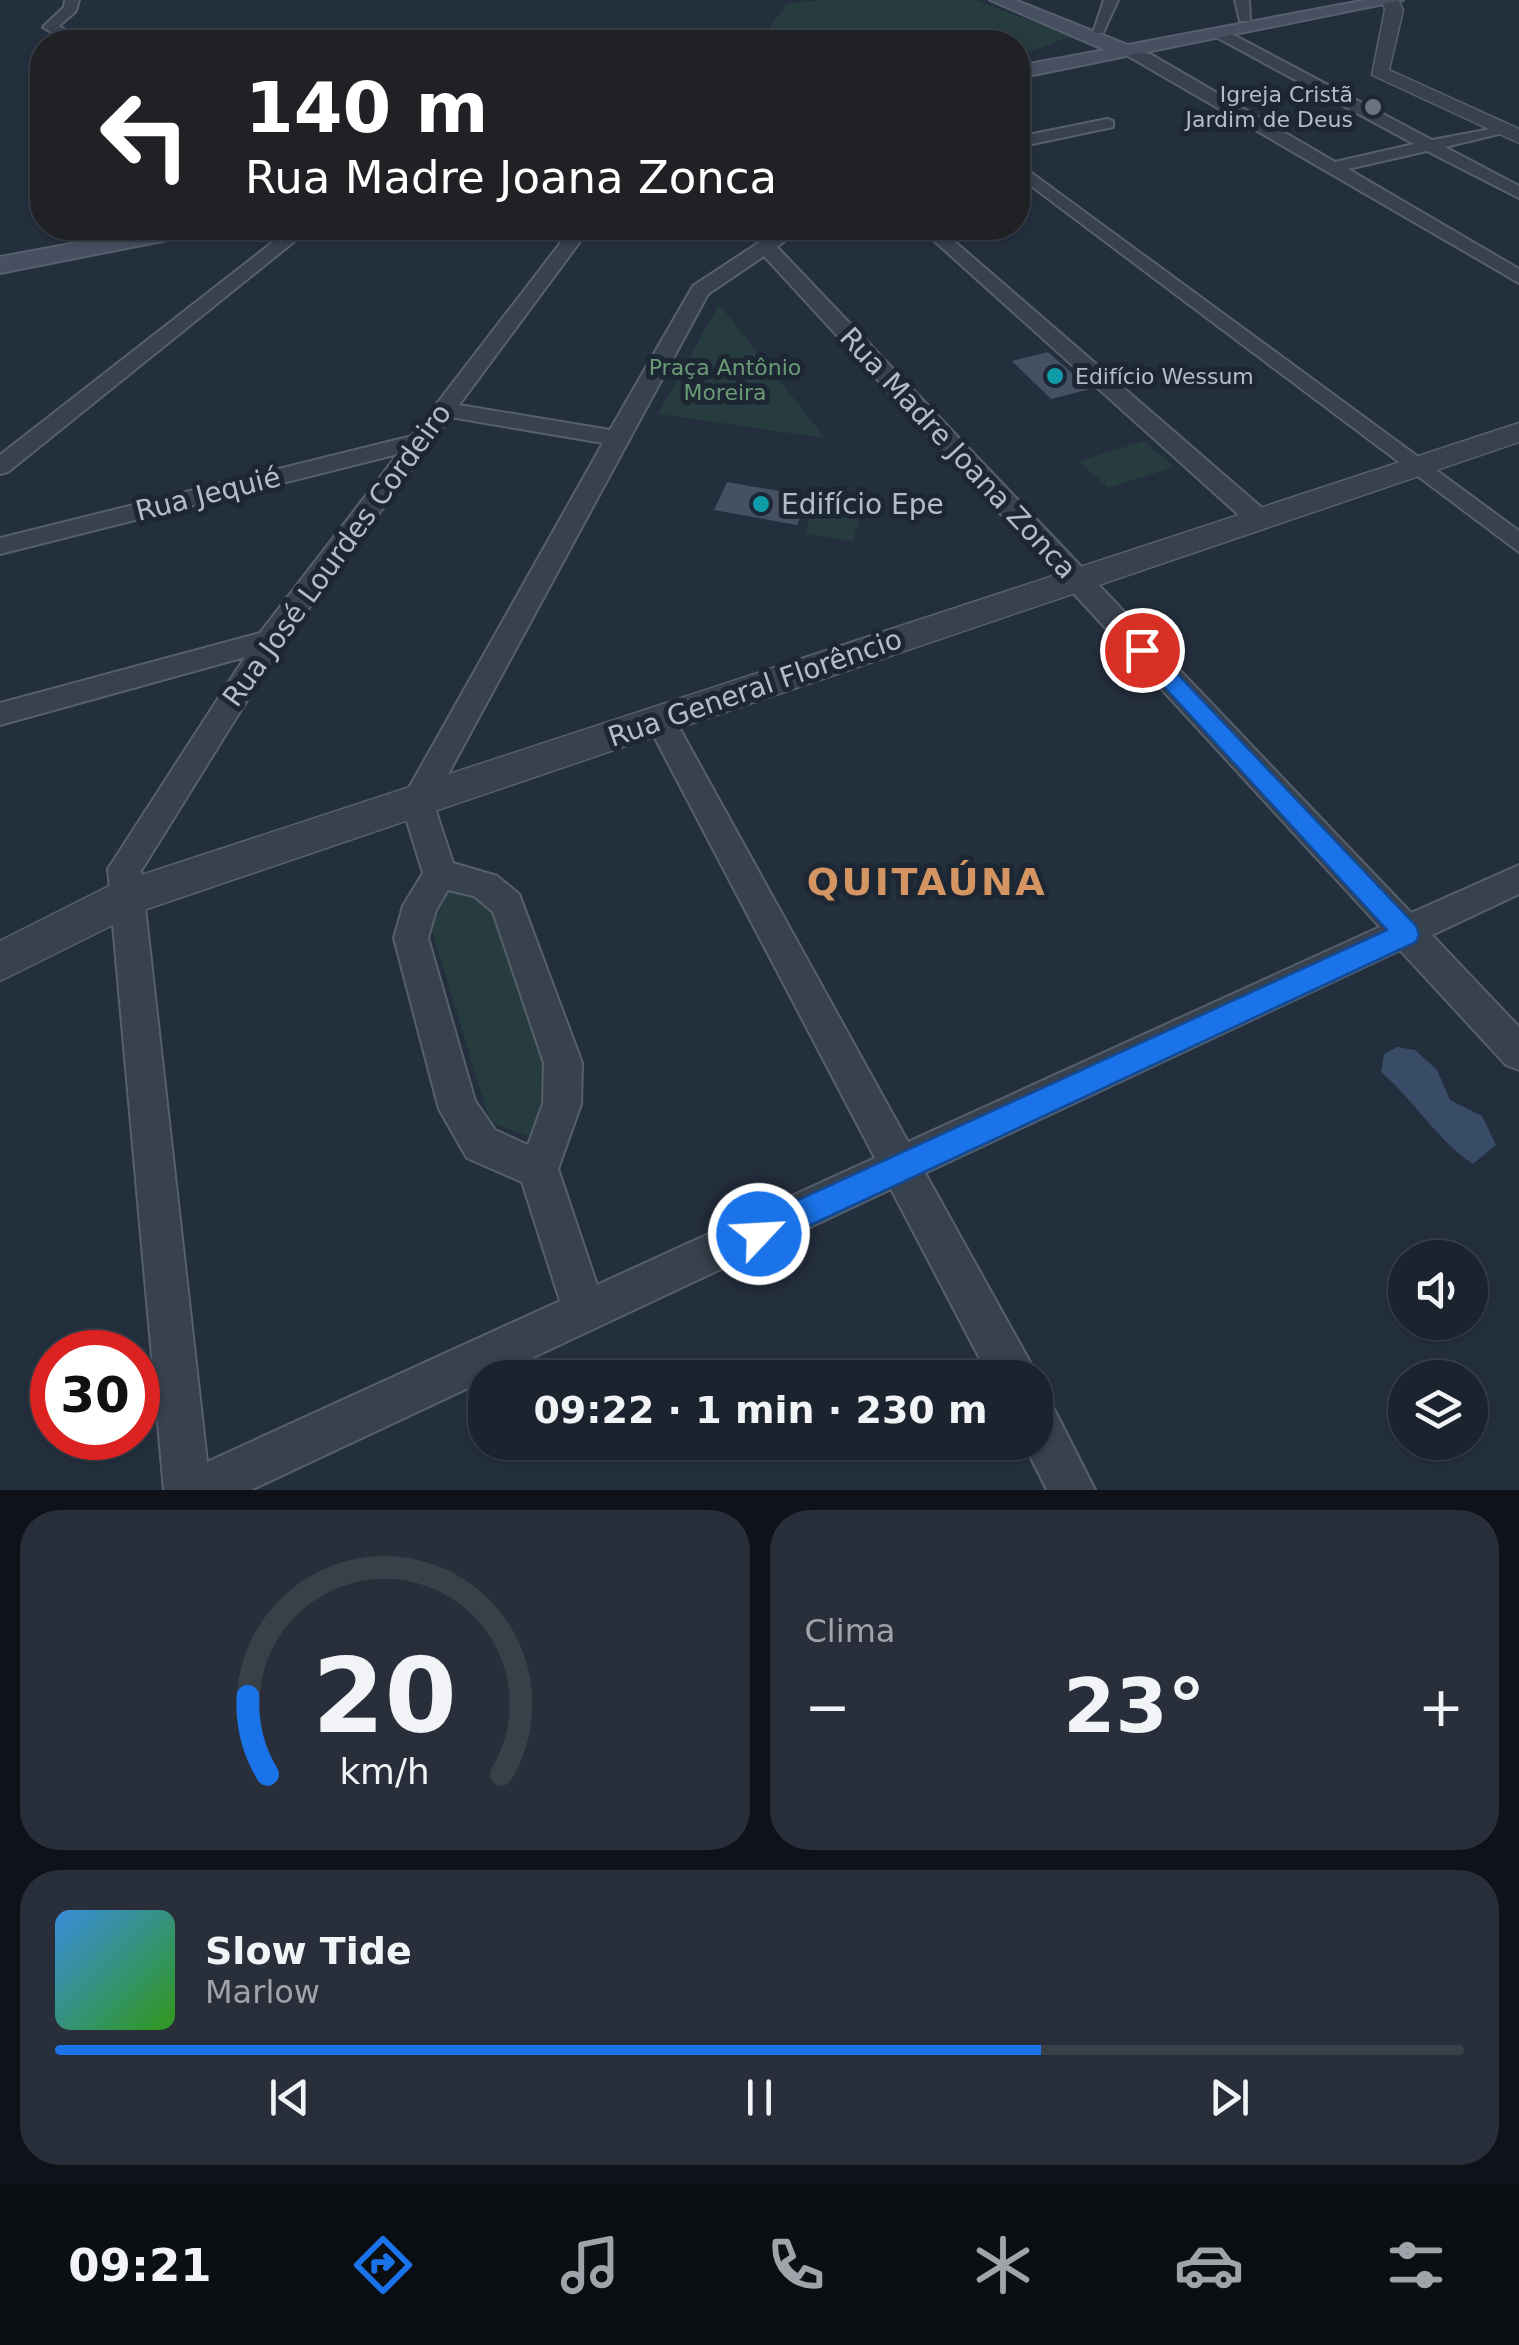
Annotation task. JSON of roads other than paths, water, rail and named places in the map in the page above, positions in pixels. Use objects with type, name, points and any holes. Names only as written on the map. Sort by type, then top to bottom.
[{"type":"main road","points":[[998,0],[1133,50],[1244,9],[1343,0]]},
{"type":"main road","points":[[1017,0],[1077,22],[1106,15],[1133,50]]},
{"type":"main road","points":[[1030,70],[1384,1]]},
{"type":"main road","points":[[0,265],[98,240]]},
{"type":"street","points":[[55,30],[50,27],[71,8],[72,0]]},
{"type":"street","points":[[1384,1],[1394,10],[1379,72],[1393,83],[1510,133]]},
{"type":"street","points":[[1221,34],[1519,193]]},
{"type":"street","points":[[1133,50],[1519,277]]},
{"type":"street","points":[[1030,140],[1108,124]]},
{"type":"street","points":[[1334,168],[1428,146],[1510,133]]},
{"type":"street","points":[[1030,177],[1519,544]]},
{"type":"street","points":[[0,467],[287,240]]},
{"type":"street","name":"Rua José Lourdes Cordeiro","points":[[187,1490],[124,869],[270,640],[571,240]]},
{"type":"street","points":[[440,875],[417,802],[614,438],[700,290],[777,240]]},
{"type":"street","points":[[943,240],[1260,520]]},
{"type":"street","name":"Rua Madre Joana Zonca","points":[[767,248],[1519,1053]]},
{"type":"street","points":[[441,409],[614,438]]},
{"type":"street","name":"Rua General Florêncio","points":[[0,962],[126,898],[1519,432]]},
{"type":"street","name":"Rua Jequié","points":[[0,546],[416,442]]},
{"type":"street","points":[[0,573],[38,537]]},
{"type":"street","points":[[0,714],[270,640]]},
{"type":"street","points":[[660,718],[1005,1360]]},
{"type":"street","points":[[440,875],[420,906],[411,938],[458,1109],[481,1144],[538,1169]]},
{"type":"street","points":[[440,875],[476,881],[495,889],[507,904],[564,1063],[567,1089],[563,1108],[538,1169],[585,1314]]},
{"type":"street","points":[[199,1490],[1519,879]]},
{"type":"street","points":[[1053,1454],[1072,1490]]},
{"type":"water","points":[[1397,1047],[1415,1050],[1437,1070],[1450,1100],[1482,1116],[1496,1145],[1473,1164],[1381,1072],[1384,1054]]},
{"type":"place","name":"Igreja Cristã Jardim de Deus","points":[[1373,107]]},
{"type":"place","name":"Edifício Wessum","points":[[1055,376]]},
{"type":"place","name":"Edifício Epe","points":[[761,504]]},
{"type":"district","name":"QUITAÚNA","points":[[927,882]]},
{"type":"park label","name":"Praça Antônio Moreira","points":[[725,380]]}]
